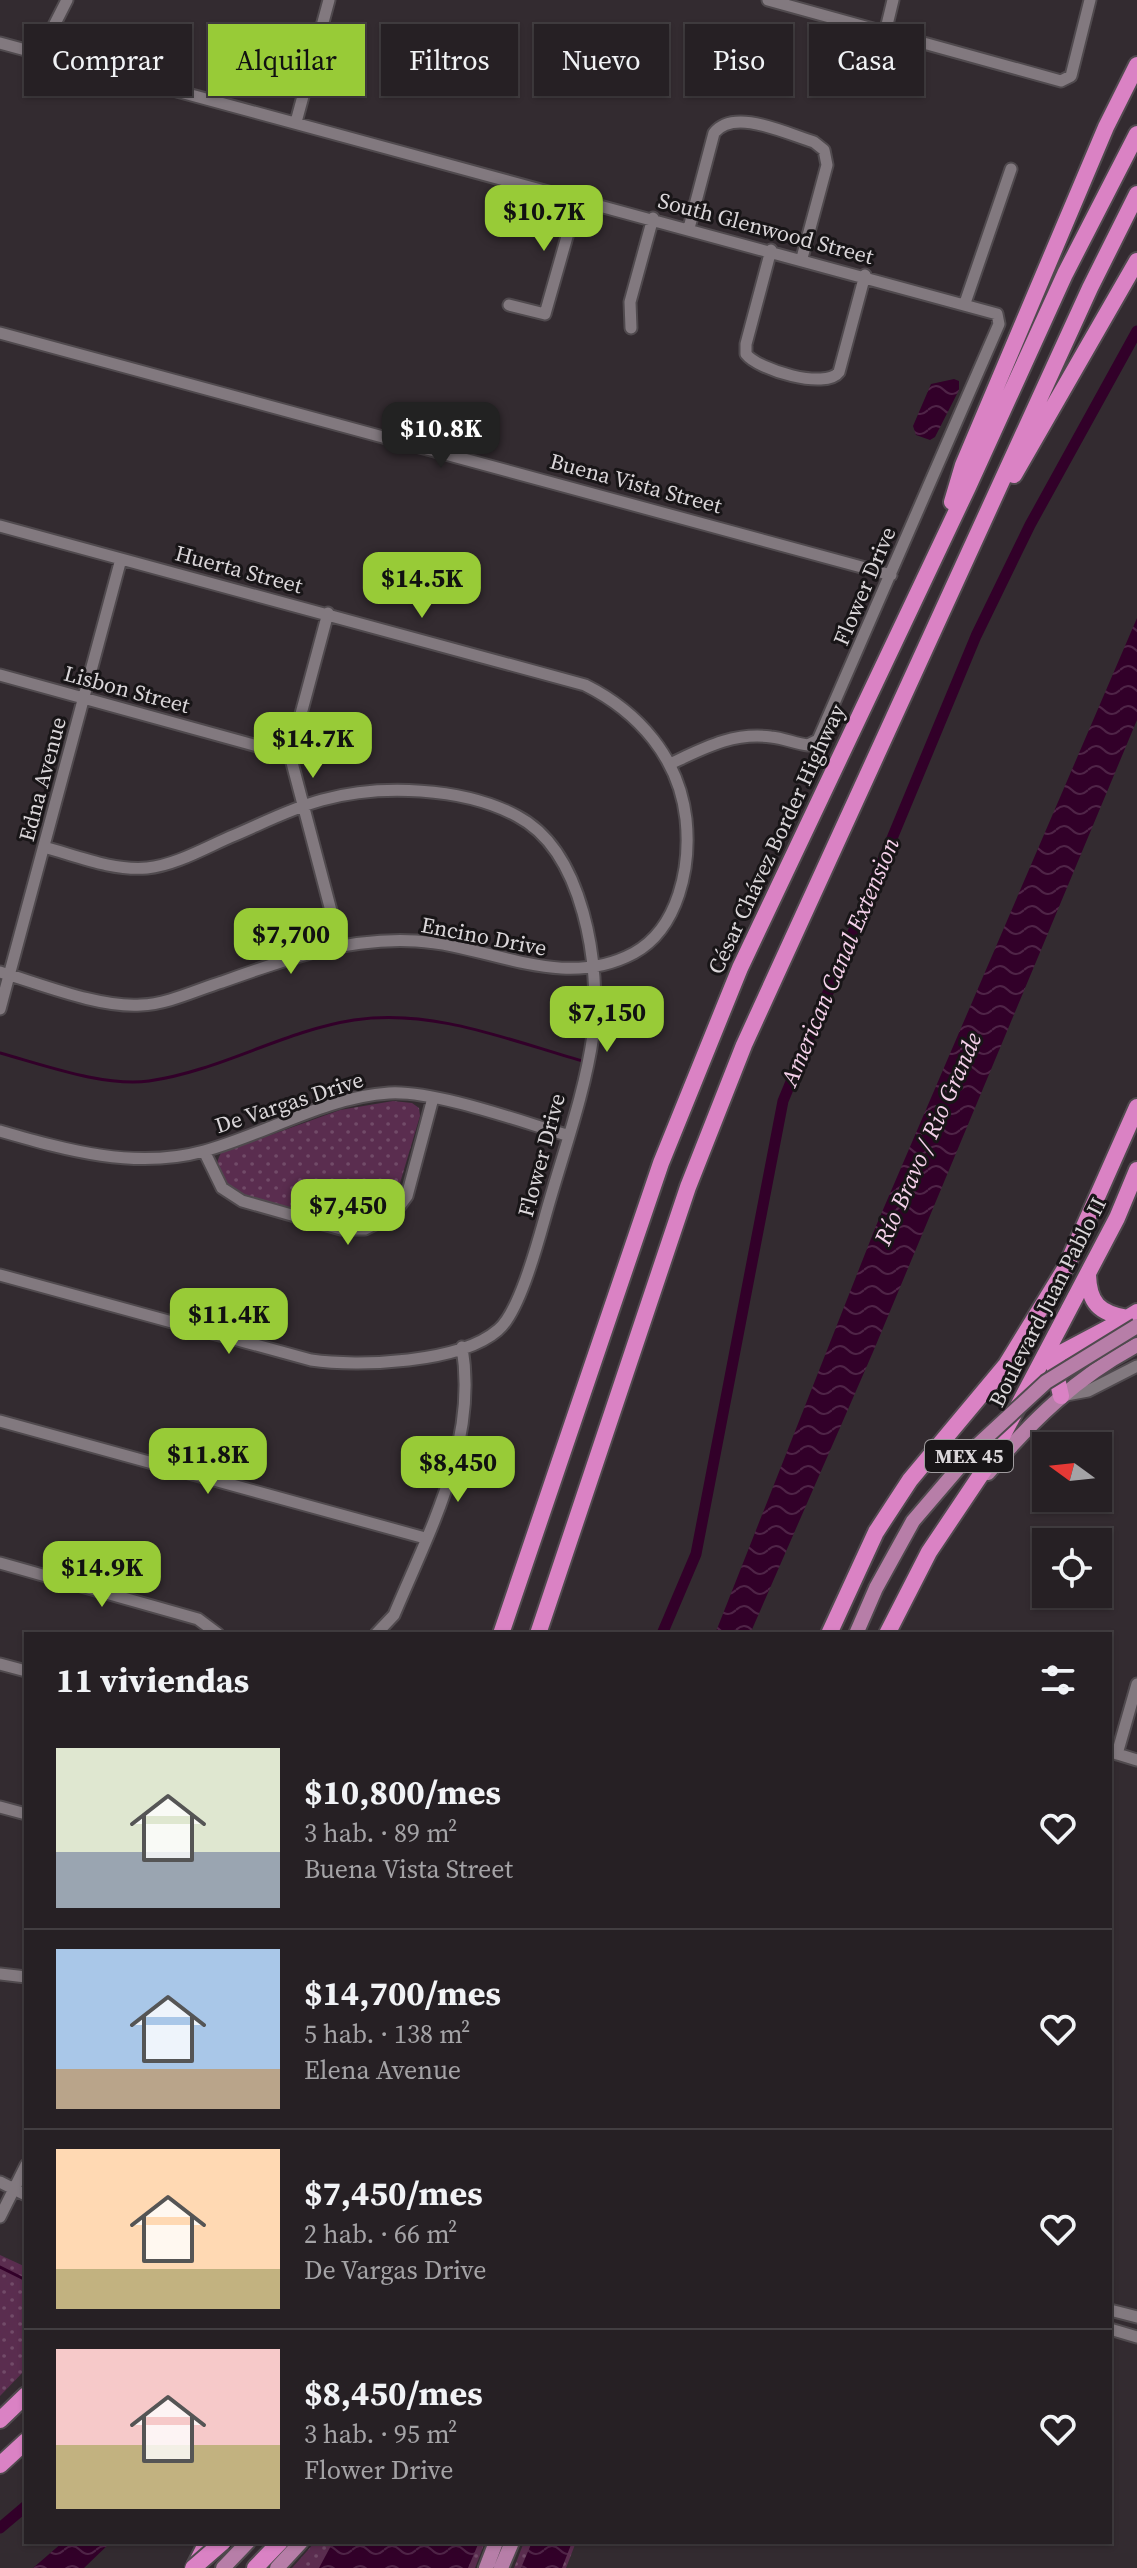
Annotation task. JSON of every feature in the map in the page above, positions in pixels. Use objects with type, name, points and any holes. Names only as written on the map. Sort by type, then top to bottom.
[{"type":"highway","points":[[937,548],[963,465],[1091,162],[1137,65]]},
{"type":"highway","name":"César Chávez Border Highway","points":[[502,1632],[624,1269],[701,1061],[782,874],[1090,221],[1137,134]]},
{"type":"highway","points":[[539,1632],[711,1127],[797,923],[1090,288],[1137,194]]},
{"type":"highway","points":[[955,581],[1137,261]]},
{"type":"highway","name":"Boulevard Juan Pablo II","points":[[830,1632],[876,1532],[910,1480],[1006,1365],[1066,1267],[1137,1107]]},
{"type":"highway","name":"Boulevard Juan Pablo II","points":[[970,1495],[1117,1218],[1137,1170]]},
{"type":"highway","points":[[1088,1273],[1089,1294],[1095,1304],[1105,1313],[1134,1318]]},
{"type":"highway","points":[[1061,1396],[1054,1365],[1059,1354],[1134,1318]]},
{"type":"highway","name":"MEX 45","points":[[888,1632],[929,1552],[970,1495]]},
{"type":"highway","points":[[0,2420],[24,2397]]},
{"type":"highway","points":[[0,2465],[24,2443]]},
{"type":"highway","points":[[193,2568],[206,2544]]},
{"type":"highway","points":[[193,2568],[221,2544]]},
{"type":"highway","points":[[255,2568],[278,2544]]},
{"type":"main road","name":"MEX 45","points":[[857,1632],[876,1588],[913,1521],[979,1444],[1046,1382],[1134,1318]]},
{"type":"main road","name":"MEX 45","points":[[970,1495],[1014,1442],[1082,1377],[1137,1345]]},
{"type":"main road","points":[[223,2568],[246,2544]]},
{"type":"main road","points":[[277,2568],[299,2544]]},
{"type":"main road","points":[[486,2568],[495,2544]]},
{"type":"main road","points":[[501,2568],[511,2544]]},
{"type":"street","points":[[55,24],[67,0]]},
{"type":"street","points":[[296,122],[329,0]]},
{"type":"street","points":[[768,0],[853,24]]},
{"type":"street","points":[[887,24],[893,0]]},
{"type":"street","points":[[924,43],[1066,81],[1071,76],[1090,0]]},
{"type":"street","name":"South Glenwood Street","points":[[0,43],[24,49]]},
{"type":"street","name":"South Glenwood Street","points":[[192,94],[965,303]]},
{"type":"street","points":[[689,228],[714,133],[723,123],[732,121],[754,125],[814,142],[826,157],[802,258]]},
{"type":"street","points":[[965,303],[1011,169]]},
{"type":"street","points":[[509,305],[545,314],[578,198]]},
{"type":"street","points":[[631,328],[630,302],[653,218]]},
{"type":"street","points":[[771,250],[745,351],[755,364],[820,382],[835,377],[865,275]]},
{"type":"street","name":"Flower Drive","points":[[670,764],[714,743],[742,736],[777,737],[808,745],[818,740],[999,324],[997,314],[965,303]]},
{"type":"street","name":"Buena Vista Street","points":[[0,333],[891,575]]},
{"type":"street","name":"Huerta Street","points":[[0,526],[585,685],[633,716],[670,764]]},
{"type":"street","name":"Edna Avenue","points":[[0,1009],[5,974],[44,847],[121,559]]},
{"type":"street","points":[[328,613],[290,755],[340,945]]},
{"type":"street","name":"Lisbon Street","points":[[0,675],[290,755]]},
{"type":"street","points":[[591,966],[625,957],[648,944],[675,904],[687,839],[683,802],[670,764]]},
{"type":"street","name":"Flower Drive","points":[[0,1275],[324,1362],[383,1363],[462,1347],[488,1338],[508,1318],[537,1246],[593,1033],[591,966],[582,914],[569,870],[543,835],[518,816],[477,802],[408,792],[340,796],[302,806],[195,852],[146,868],[118,867],[44,847]]},
{"type":"street","name":"Encino Drive","points":[[5,974],[115,1004],[144,1005],[299,955],[340,945],[418,941],[459,946],[538,968],[591,966]]},
{"type":"street","name":"De Vargas Drive","points":[[0,1131],[113,1158],[169,1157],[204,1151],[357,1097],[392,1093],[433,1098],[567,1135]]},
{"type":"street","name":"De Vargas Drive","points":[[204,1151],[222,1188],[242,1201],[341,1229],[365,1229],[393,1215],[407,1196],[433,1098]]},
{"type":"street","points":[[378,1632],[394,1615],[457,1457],[465,1427],[466,1379],[462,1347]]},
{"type":"street","points":[[1061,1396],[1088,1391],[1137,1366]]},
{"type":"street","points":[[0,1421],[425,1538]]},
{"type":"street","points":[[0,1563],[198,1619],[215,1632]]},
{"type":"street","points":[[0,1664],[24,1670]]},
{"type":"street","points":[[1137,1684],[1114,1753],[1137,1760]]},
{"type":"street","points":[[0,1807],[24,1813]]},
{"type":"street","points":[[0,1974],[24,1977]]},
{"type":"street","points":[[0,2217],[24,2169]]},
{"type":"street","points":[[0,2182],[24,2194]]},
{"type":"street","points":[[1112,2311],[1137,2317]]},
{"type":"street","points":[[1112,2330],[1137,2337]]},
{"type":"shaded area","points":[[393,1101],[412,1103],[419,1108],[420,1116],[394,1203],[365,1223],[346,1224],[241,1196],[220,1178],[217,1166],[221,1153],[340,1110]]},
{"type":"shaded area","points":[[0,2255],[24,2266],[24,2371],[0,2396]]},
{"type":"shaded area","points":[[313,2544],[484,2544],[475,2568],[292,2568]]},
{"type":"shaded area","points":[[523,2544],[575,2544],[566,2568],[514,2568]]},
{"type":"water","points":[[954,379],[959,381],[959,390],[935,437],[930,440],[916,435],[913,426],[931,384]]},
{"type":"water","name":"Río Bravo / Rio Grande","points":[[1137,618],[1137,720],[873,1352],[751,1632],[716,1632],[876,1226]]},
{"type":"water","points":[[61,2544],[109,2544],[84,2568],[33,2568]]},
{"type":"water","points":[[332,2544],[478,2544],[468,2568],[319,2568]]},
{"type":"water","points":[[531,2544],[571,2544],[562,2568],[521,2568]]},
{"type":"waterway","name":"American Canal Extension","points":[[663,1632],[696,1554],[783,1101],[976,636],[1030,525],[1137,331]]},
{"type":"waterway","points":[[0,1053],[94,1078],[149,1081],[201,1069],[328,1025],[384,1017],[442,1022],[586,1062]]},
{"type":"waterway","points":[[0,2267],[24,2279]]},
{"type":"waterway","name":"American Canal Extension","points":[[0,2528],[24,2508]]}]
